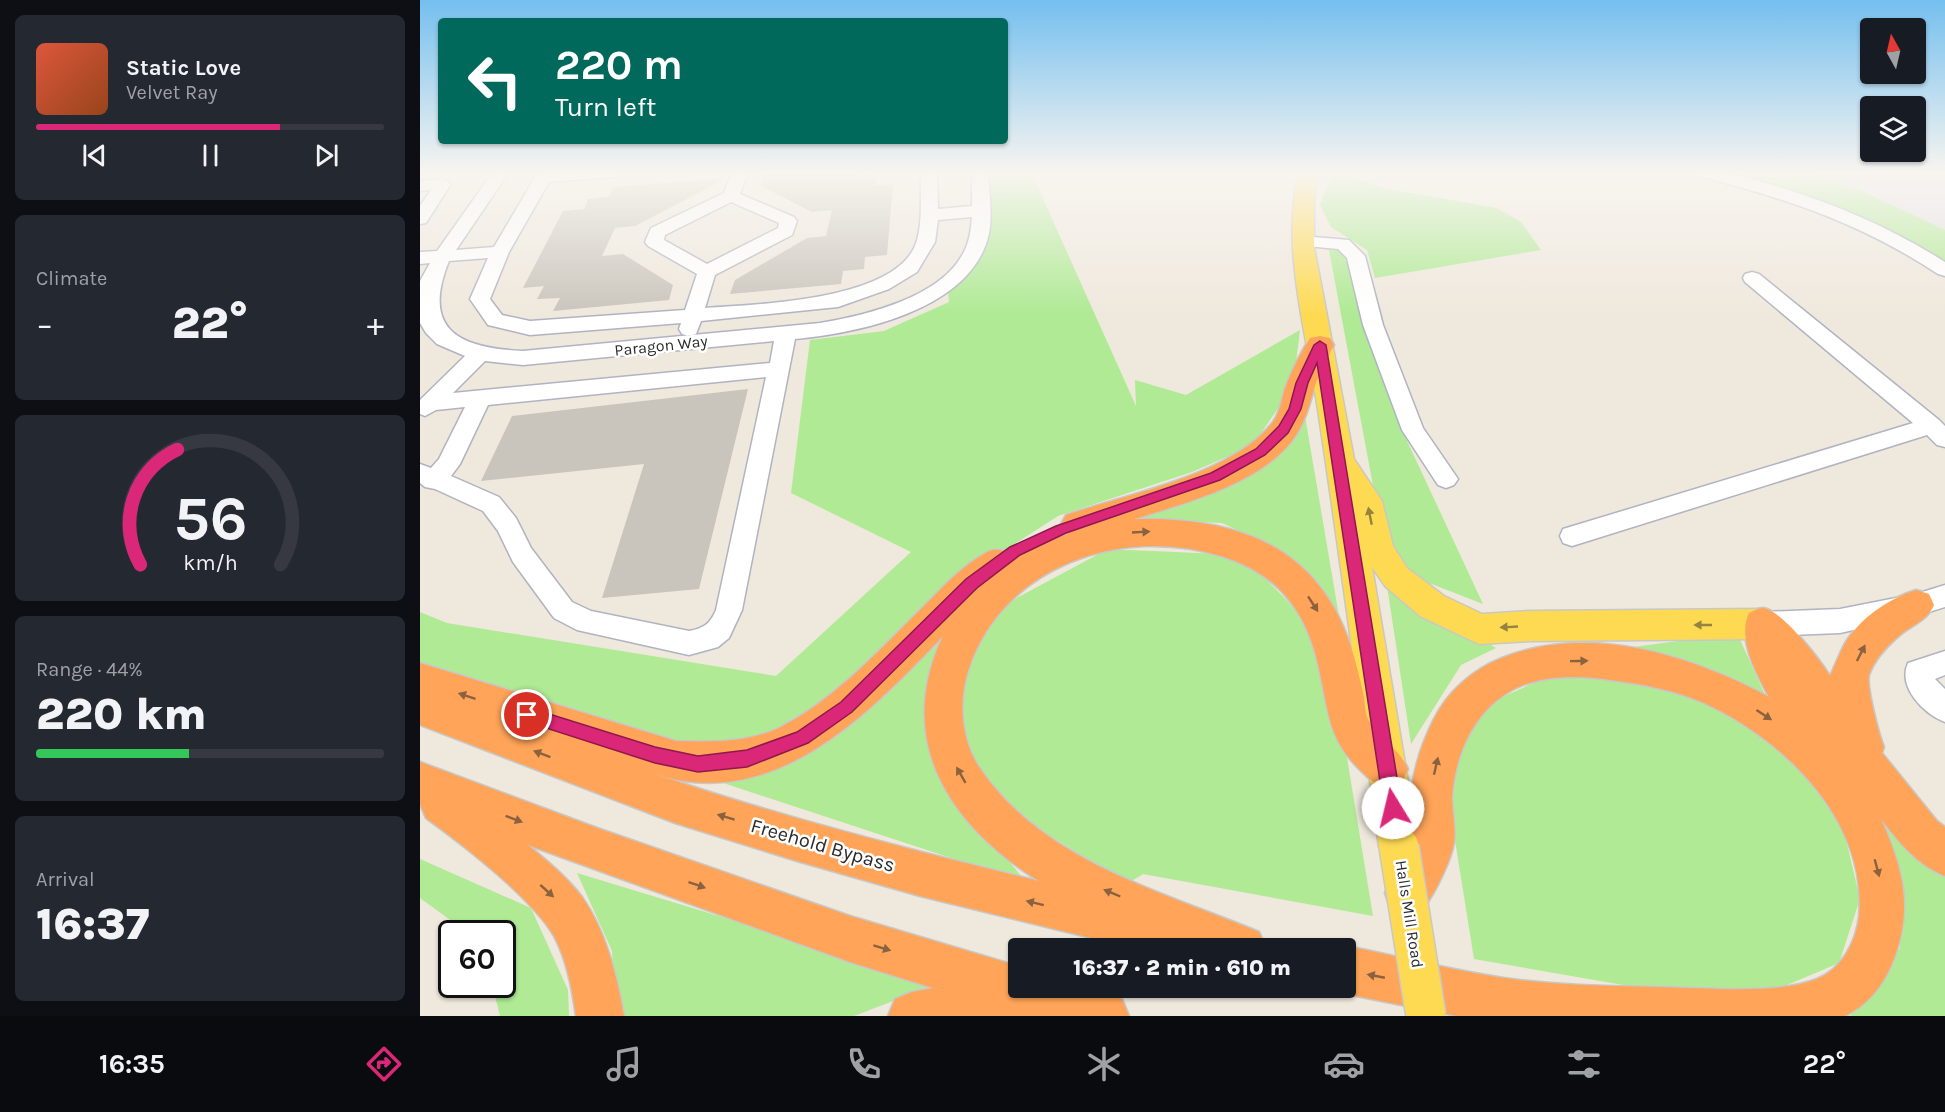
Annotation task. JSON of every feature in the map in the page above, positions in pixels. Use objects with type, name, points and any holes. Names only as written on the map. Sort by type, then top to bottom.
[{"type":"highway","points":[[420,681],[676,761],[698,764],[721,763],[747,759],[777,749],[822,726],[847,707],[971,583],[1015,551],[1061,530],[1216,477],[1260,452],[1284,430],[1320,345]]},
{"type":"highway","points":[[1219,938],[1098,887],[1050,862],[1017,839],[974,797],[957,770],[950,752],[943,711],[948,668],[963,631],[975,612],[1006,582],[1026,568],[1047,556],[1095,538],[1151,531],[1200,536],[1226,543],[1274,565],[1288,574],[1305,592],[1328,631],[1339,670],[1350,727],[1387,769]]},
{"type":"highway","points":[[1516,1004],[1715,1013],[1771,1012],[1798,1009],[1837,994],[1854,981],[1870,959],[1879,936],[1882,910],[1880,876],[1871,844],[1871,802],[1849,677],[1866,643],[1888,623],[1931,600]]},
{"type":"highway","points":[[1762,624],[1772,666],[1871,802]]},
{"type":"highway","points":[[1407,893],[1416,846],[1431,810],[1436,764],[1454,721],[1466,705],[1495,681],[1528,667],[1558,661],[1618,662],[1649,668],[1695,681],[1734,698],[1760,712],[1804,746],[1839,785],[1871,802],[1945,854]]},
{"type":"highway","name":"Freehold Bypass","points":[[420,707],[588,772],[849,855],[1044,905],[1191,938]]},
{"type":"highway","points":[[420,783],[597,850],[850,939],[1095,1014]]},
{"type":"highway","points":[[420,788],[478,829],[554,898],[570,920],[583,946],[596,986],[600,1016]]},
{"type":"highway","points":[[1356,972],[1516,1004],[1596,1016]]},
{"type":"highway","points":[[912,1016],[938,1011],[1095,1014]]},
{"type":"main road","name":"Halls Mill Road","points":[[1303,219],[1302,241],[1339,457],[1387,769],[1416,846]]},
{"type":"main road","points":[[1339,457],[1367,501],[1378,550],[1396,577],[1432,606],[1479,629],[1530,626],[1762,624]]},
{"type":"main road","name":"Halls Mill Road","points":[[1407,893],[1426,1016]]},
{"type":"street","name":"Paragon Way","points":[[469,219],[444,256],[426,290],[422,316],[446,342],[479,354],[529,358],[786,333],[859,323],[898,310],[928,295],[955,275],[972,253],[978,239],[979,219]]},
{"type":"street","points":[[519,219],[500,252],[480,299],[495,320],[530,328],[693,316],[838,301],[882,285],[910,268],[926,242],[929,219]]},
{"type":"street","points":[[683,219],[657,232],[654,242],[707,272]]},
{"type":"street","points":[[684,343],[707,272],[786,231],[788,221],[784,219]]},
{"type":"street","points":[[1851,219],[1887,236],[1945,270]]},
{"type":"street","points":[[1302,241],[1343,244],[1356,256],[1373,325],[1413,430],[1446,479]]},
{"type":"street","points":[[420,258],[500,252]]},
{"type":"street","points":[[1752,278],[1938,433]]},
{"type":"street","points":[[426,477],[491,504],[507,525],[522,555],[563,610],[586,622],[689,643],[708,639],[720,630],[729,610],[786,333]]},
{"type":"street","points":[[425,408],[479,354]]},
{"type":"street","points":[[425,408],[480,399],[778,369]]},
{"type":"street","points":[[426,477],[448,464],[480,399]]},
{"type":"street","points":[[1572,536],[1938,433]]},
{"type":"street","points":[[1762,624],[1840,621],[1931,600]]},
{"type":"street","points":[[1945,663],[1918,672],[1919,682],[1945,708]]},
{"type":"shaded area","points":[[1923,219],[1945,219],[1945,230]]},
{"type":"green space","points":[[981,219],[1052,219],[1136,406],[1135,380],[1186,395],[1300,330],[1293,387],[1252,446],[1192,472],[1058,516],[969,573],[968,564],[849,692],[765,741],[697,749],[420,667],[420,612],[447,623],[776,676],[911,552],[791,493],[810,340],[884,331],[949,302],[947,282],[980,239]]},
{"type":"green space","points":[[1327,219],[1517,219],[1521,222],[1541,250],[1375,278],[1367,250],[1331,227]]},
{"type":"green space","points":[[1865,219],[1923,219],[1945,230],[1945,263],[1920,248]]},
{"type":"green space","points":[[1329,250],[1343,251],[1401,428],[1483,604],[1406,574],[1380,523]]},
{"type":"green space","points":[[1305,416],[1340,622],[1281,551],[1222,523],[1110,519],[1216,487]]},
{"type":"green space","points":[[1108,549],[1242,555],[1328,642],[1373,916],[1143,874],[1127,884],[1006,808],[958,734],[952,693],[993,601],[1011,601]]},
{"type":"green space","points":[[1386,579],[1496,648],[1461,665],[1411,744]]},
{"type":"green space","points":[[942,628],[926,728],[971,815],[1027,883],[705,777],[836,737]]},
{"type":"green space","points":[[1737,633],[1766,697],[1626,648]]},
{"type":"green space","points":[[1624,671],[1769,727],[1837,801],[1860,899],[1839,963],[1780,988],[1675,994],[1474,959],[1449,803],[1457,756],[1482,706],[1556,673]]},
{"type":"green space","points":[[1885,818],[1945,874],[1945,1016],[1850,1016],[1900,948]]},
{"type":"green space","points":[[420,859],[531,908],[568,990],[569,1016],[500,1016],[496,998],[516,998],[516,920],[450,920],[420,898]]},
{"type":"green space","points":[[577,873],[940,983],[854,1016],[616,1016],[612,951]]},
{"type":"building","points":[[559,219],[648,219],[635,226],[615,228],[602,256],[623,254],[673,285],[669,300],[553,311],[560,298],[537,299],[544,286],[523,288]]},
{"type":"building","points":[[830,219],[890,219],[887,255],[865,257],[864,269],[843,271],[841,284],[730,294],[735,280],[807,238],[826,236]]},
{"type":"building","points":[[748,389],[699,589],[602,598],[644,464],[481,481],[512,416]]},
{"type":"route","points":[[527,715],[655,755],[698,764],[747,759],[802,738],[847,707],[971,583],[1015,551],[1061,530],[1216,477],[1260,452],[1284,430],[1295,409],[1302,383],[1320,345],[1393,808]]}]
